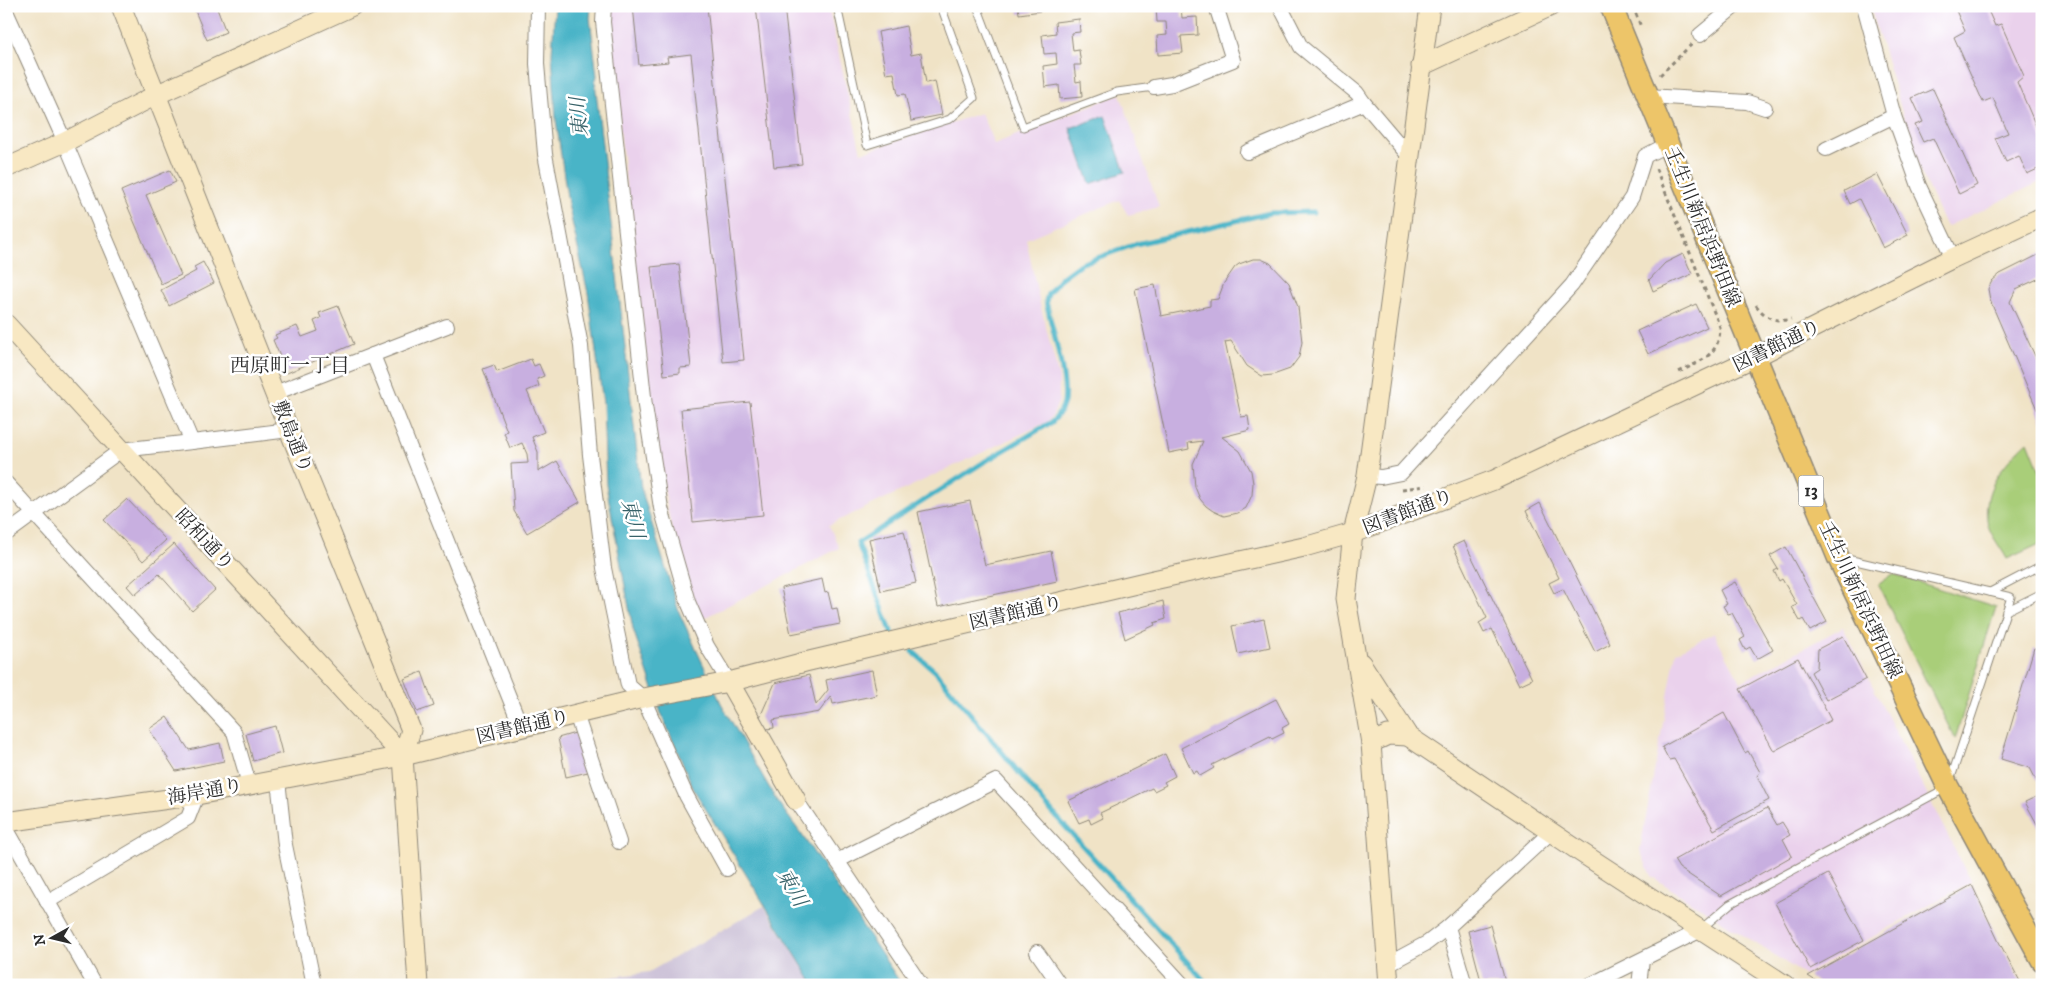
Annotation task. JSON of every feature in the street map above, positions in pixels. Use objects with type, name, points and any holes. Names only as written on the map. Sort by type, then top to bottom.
[{"type":"main road","name":"壬生川新居浜野田線","points":[[1611,6],[1648,96],[1659,149],[1755,357],[1838,557],[1948,787],[2042,960]]},
{"type":"street","name":"敷島通り","points":[[121,6],[289,430],[411,730],[403,756]]},
{"type":"street","points":[[6,168],[65,142],[156,95],[352,6]]},
{"type":"street","points":[[538,6],[537,64],[545,154],[581,346],[592,473],[604,568],[628,685],[643,698],[686,795],[727,868]]},
{"type":"street","points":[[604,6],[603,22],[645,406],[661,508],[688,602],[707,646],[796,800],[921,985]]},
{"type":"street","points":[[1154,87],[1172,84],[1233,60],[1216,6]]},
{"type":"street","points":[[1280,6],[1302,47],[1357,93],[1409,156]]},
{"type":"street","points":[[1389,985],[1372,743],[1346,599],[1353,533],[1374,476],[1409,156],[1430,6]]},
{"type":"street","points":[[1421,66],[1551,6]]},
{"type":"street","points":[[1700,35],[1735,6]]},
{"type":"street","points":[[1864,6],[1894,116],[1919,186],[1953,258]]},
{"type":"street","points":[[6,11],[65,142],[192,442]]},
{"type":"street","points":[[1648,96],[1747,102],[1765,108]]},
{"type":"street","points":[[1247,152],[1364,103]]},
{"type":"street","points":[[1826,149],[1894,116]]},
{"type":"street","points":[[1374,476],[1401,473],[1572,285],[1632,197],[1645,156],[1659,149]]},
{"type":"street","name":"図書館通り","points":[[403,756],[643,698],[729,682],[843,653],[1304,547],[1353,533],[1494,480],[1755,357],[1953,258],[2042,217]]},
{"type":"street","name":"昭和通り","points":[[6,324],[403,756]]},
{"type":"street","points":[[275,393],[447,326]]},
{"type":"street","points":[[374,355],[521,727]]},
{"type":"street","points":[[6,534],[121,450],[289,430]]},
{"type":"street","points":[[6,483],[234,732],[249,784]]},
{"type":"street","points":[[1356,656],[1408,736],[1785,985]]},
{"type":"street","points":[[576,714],[619,842]]},
{"type":"street","points":[[1372,743],[1388,734],[1408,736]]},
{"type":"street","points":[[403,756],[418,985]]},
{"type":"street","name":"海岸通り","points":[[6,822],[197,795],[403,756]]},
{"type":"street","points":[[278,780],[285,845],[314,985]]},
{"type":"street","points":[[837,861],[996,780],[1183,985]]},
{"type":"street","points":[[47,902],[188,818],[197,795]]},
{"type":"street","points":[[6,828],[95,985]]},
{"type":"street","points":[[1388,964],[1427,943],[1448,927],[1551,832]]},
{"type":"street","points":[[1448,927],[1465,985]]},
{"type":"street","points":[[1590,985],[1701,930]]},
{"type":"street","points":[[1037,952],[1060,985]]},
{"type":"street","points":[[1639,985],[1642,960]]},
{"type":"lane","points":[[838,6],[867,145],[950,118],[974,98],[940,6]]},
{"type":"lane","points":[[977,6],[1023,128],[1117,92],[1154,87]]},
{"type":"lane","points":[[1701,930],[1730,904],[1948,787],[2011,597],[1838,557]]},
{"type":"lane","points":[[1990,592],[2042,565]]},
{"type":"lane","points":[[2006,611],[2042,593]]},
{"type":"path","points":[[1633,6],[1644,32]]},
{"type":"path","points":[[1660,75],[1700,35]]},
{"type":"path","points":[[1657,67],[1669,97]]},
{"type":"path","points":[[1659,149],[1720,327],[1720,340],[1708,357],[1668,377]]},
{"type":"path","points":[[1753,298],[1757,307],[1769,318],[1784,320],[1792,318]]},
{"type":"path","points":[[1374,476],[1401,490],[1433,484]]},
{"type":"shaded area","points":[[609,6],[828,6],[861,153],[981,113],[994,144],[1120,94],[1159,207],[1128,215],[1119,200],[1026,239],[1059,378],[1059,400],[1053,415],[1047,422],[829,525],[839,548],[702,619],[685,576],[671,527],[653,425],[608,22]]},
{"type":"shaded area","points":[[1870,6],[2042,6],[2042,181],[1946,227],[1919,168]]},
{"type":"shaded area","points":[[1843,627],[1971,882],[1805,975],[1651,876],[1640,850],[1676,652],[1714,633],[1741,682]]},
{"type":"shaded area","points":[[764,906],[814,985],[576,985],[590,980],[649,972]]},
{"type":"green space","points":[[2028,441],[2042,476],[2042,543],[2007,559],[1988,525],[1986,512],[1988,500],[1996,478],[2011,458]]},
{"type":"green space","points":[[1893,574],[1996,607],[1955,739],[1878,585]]},
{"type":"water","name":"東川","points":[[555,6],[591,6],[590,18],[597,76],[595,82],[641,488],[679,612],[721,703],[777,801],[802,835],[902,985],[814,985],[694,790],[661,713],[633,629],[606,485],[603,403],[588,293],[568,204],[556,120],[552,53]]},
{"type":"water","points":[[1105,116],[1125,172],[1090,184],[1070,128]]},
{"type":"building","points":[[193,6],[216,6],[226,32],[207,40]]},
{"type":"building","points":[[633,6],[707,6],[744,360],[723,362],[691,54],[667,57],[668,62],[639,65]]},
{"type":"building","points":[[756,6],[784,6],[802,164],[774,167]]},
{"type":"building","points":[[889,6],[913,6],[913,7],[890,11]]},
{"type":"building","points":[[1018,6],[1041,6],[1041,11],[1019,14]]},
{"type":"building","points":[[1156,6],[1181,6],[1182,18],[1197,17],[1198,35],[1181,36],[1183,53],[1158,55],[1157,36],[1167,35],[1166,22],[1157,22]]},
{"type":"building","points":[[1954,6],[1986,6],[1995,26],[2001,24],[2024,76],[2017,82],[2042,140],[2042,167],[2027,174],[2019,156],[2006,162],[1995,138],[2008,133],[1993,98],[1983,102],[1954,37],[1965,31]]},
{"type":"building","points":[[1079,19],[1080,32],[1071,33],[1073,51],[1079,50],[1081,65],[1074,65],[1076,82],[1081,81],[1082,97],[1060,99],[1059,85],[1045,87],[1043,66],[1057,64],[1056,53],[1044,54],[1042,35],[1056,33],[1055,22]]},
{"type":"building","points":[[906,26],[911,55],[921,53],[926,83],[935,81],[942,115],[911,121],[905,94],[898,95],[894,73],[886,74],[878,32]]},
{"type":"building","points":[[1933,89],[1977,185],[1959,194],[1933,138],[1923,142],[1915,125],[1923,122],[1912,98]]},
{"type":"building","points":[[170,170],[176,182],[146,195],[181,275],[161,284],[121,191]]},
{"type":"building","points":[[1877,174],[1908,235],[1883,248],[1859,199],[1850,204],[1844,191]]},
{"type":"building","points":[[2042,253],[2042,277],[2016,289],[2010,302],[2042,371],[2042,421],[1990,300],[1988,289],[1992,281],[2000,274]]},
{"type":"building","points":[[1683,254],[1692,274],[1653,291],[1649,280],[1665,263]]},
{"type":"building","points":[[1253,259],[1261,259],[1270,263],[1289,283],[1298,307],[1302,342],[1299,357],[1290,369],[1273,375],[1262,376],[1247,366],[1231,341],[1225,342],[1241,417],[1248,416],[1250,430],[1222,437],[1240,451],[1251,471],[1253,483],[1252,495],[1246,508],[1238,513],[1224,516],[1206,506],[1200,499],[1195,487],[1193,464],[1203,441],[1188,443],[1189,449],[1169,453],[1135,289],[1155,285],[1161,316],[1210,306],[1210,300],[1218,299],[1224,283],[1235,267]]},
{"type":"building","points":[[203,262],[214,283],[169,306],[161,290],[196,271],[194,267]]},
{"type":"building","points":[[679,264],[691,367],[680,368],[680,373],[664,375],[651,267]]},
{"type":"building","points":[[1696,304],[1707,327],[1648,354],[1637,331]]},
{"type":"building","points":[[338,306],[354,344],[287,373],[273,340],[277,338],[275,335],[297,326],[302,337],[318,331],[314,321],[321,318],[319,313]]},
{"type":"building","points":[[531,359],[534,366],[539,364],[544,376],[537,379],[539,386],[527,391],[544,432],[532,437],[538,452],[538,472],[557,461],[580,502],[527,533],[514,511],[511,464],[528,463],[527,454],[522,443],[510,448],[504,433],[507,431],[483,369],[494,365],[497,372]]},
{"type":"building","points":[[750,402],[763,515],[693,522],[681,409]]},
{"type":"building","points":[[127,499],[166,540],[143,561],[104,520]]},
{"type":"building","points":[[970,501],[985,565],[1051,551],[1057,581],[938,607],[918,512]]},
{"type":"building","points":[[1540,503],[1610,644],[1595,652],[1563,589],[1554,593],[1549,583],[1559,578],[1526,511]]},
{"type":"building","points":[[904,531],[916,583],[881,591],[869,539]]},
{"type":"building","points":[[1464,541],[1532,679],[1519,685],[1492,629],[1484,633],[1479,623],[1487,618],[1453,546]]},
{"type":"building","points":[[174,544],[215,590],[192,611],[159,574],[135,595],[127,586]]},
{"type":"building","points":[[1786,547],[1827,622],[1810,631],[1803,619],[1800,621],[1792,607],[1797,605],[1782,579],[1779,581],[1774,571],[1778,569],[1770,556]]},
{"type":"building","points":[[822,579],[825,593],[828,592],[832,609],[837,608],[840,624],[791,634],[781,588]]},
{"type":"building","points":[[1735,582],[1773,650],[1757,659],[1750,647],[1745,650],[1740,640],[1745,637],[1732,613],[1728,614],[1723,606],[1727,604],[1720,590]]},
{"type":"building","points":[[1163,601],[1166,619],[1154,623],[1155,625],[1125,639],[1118,613]]},
{"type":"building","points":[[1264,619],[1270,647],[1238,654],[1232,626]]},
{"type":"building","points":[[1843,636],[1866,679],[1826,700],[1811,672],[1817,668],[1818,649]]},
{"type":"building","points":[[2034,648],[2042,650],[2042,791],[2030,768],[2001,759]]},
{"type":"building","points":[[1798,658],[1831,720],[1774,751],[1740,689]]},
{"type":"building","points":[[872,670],[877,695],[833,704],[831,696],[819,712],[773,720],[774,728],[766,729],[760,717],[775,683],[809,675],[816,705],[828,690],[826,680]]},
{"type":"building","points":[[422,672],[434,706],[417,712],[404,679]]},
{"type":"building","points":[[1276,699],[1289,724],[1282,728],[1284,733],[1272,739],[1270,736],[1212,765],[1214,768],[1200,776],[1197,771],[1193,773],[1181,748]]},
{"type":"building","points":[[1724,713],[1745,753],[1748,751],[1760,772],[1757,776],[1769,800],[1714,830],[1674,759],[1669,760],[1662,747]]},
{"type":"building","points":[[167,717],[189,750],[220,743],[224,761],[176,771],[149,729]]},
{"type":"building","points":[[275,726],[282,753],[253,761],[246,734]]},
{"type":"building","points":[[575,733],[588,772],[566,777],[558,738]]},
{"type":"building","points":[[1165,754],[1175,776],[1164,782],[1166,785],[1154,791],[1152,788],[1100,813],[1103,818],[1091,824],[1089,819],[1079,823],[1068,801]]},
{"type":"building","points":[[2042,794],[2042,833],[2025,802]]},
{"type":"building","points":[[1767,808],[1777,825],[1782,822],[1790,835],[1783,839],[1792,856],[1721,896],[1679,868],[1674,860]]},
{"type":"building","points":[[1828,874],[1864,940],[1810,969],[1775,903]]},
{"type":"building","points":[[1972,885],[2022,985],[1822,985],[1808,976]]},
{"type":"building","points":[[1490,925],[1506,985],[1482,985],[1468,931]]},
{"type":"waterway","points":[[892,634],[858,543],[984,462],[1052,422],[1058,415],[1064,402],[1064,380],[1046,301],[1048,294],[1061,278],[1080,264],[1136,244],[1270,213],[1314,212]]},
{"type":"waterway","points":[[912,651],[935,671],[1044,803],[1208,985]]},
{"type":"district","name":"西原町一丁目","points":[[290,366]]}]
